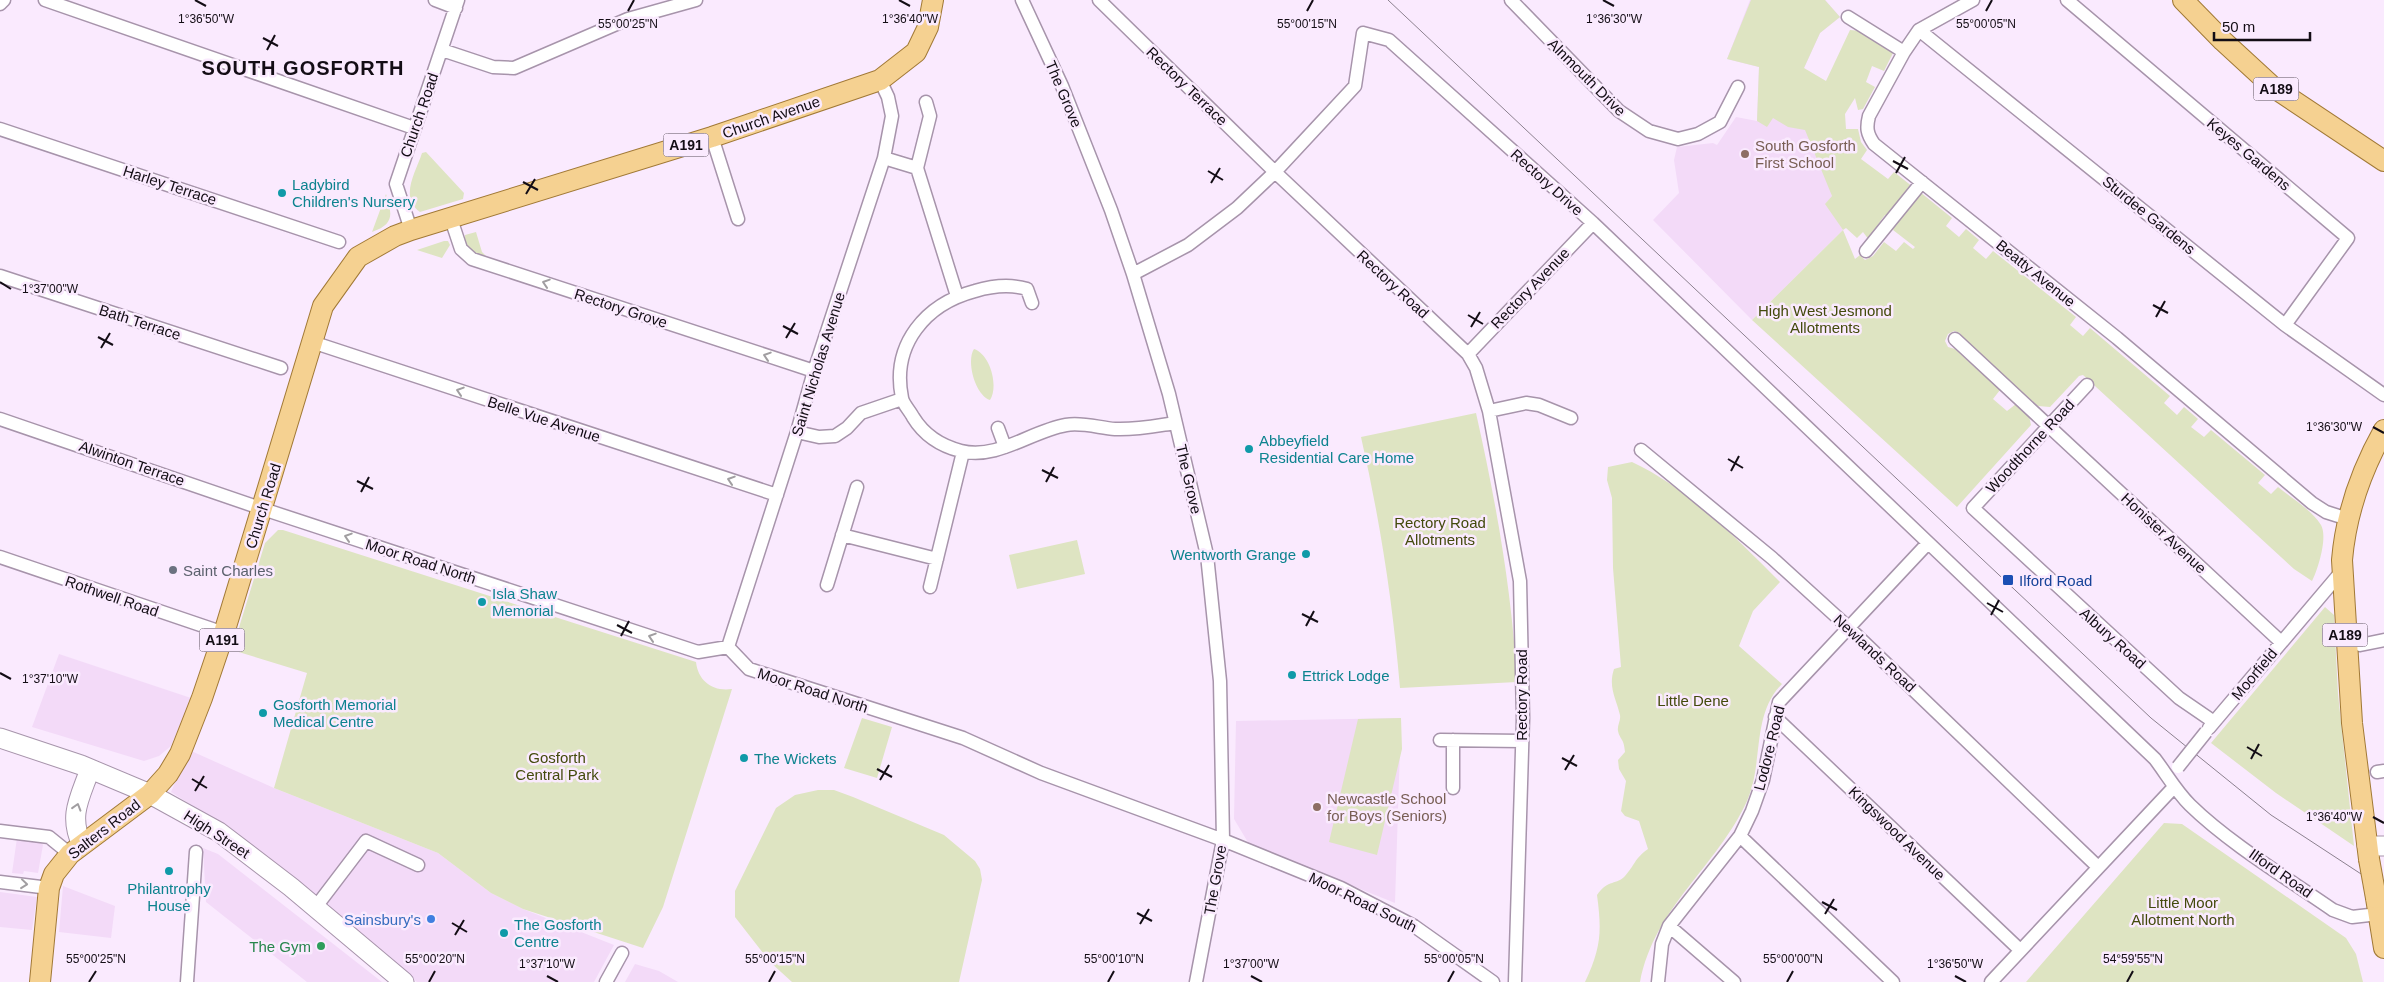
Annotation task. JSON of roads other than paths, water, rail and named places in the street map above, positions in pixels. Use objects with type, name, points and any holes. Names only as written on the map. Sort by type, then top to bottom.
[{"type":"main road","name":"Church Avenue","points":[[403,233],[712,137],[880,80],[916,52],[928,27],[933,0]]},
{"type":"main road","name":"A189","points":[[2183,0],[2273,88],[2384,161]]},
{"type":"main road","name":"Church Road","points":[[150,794],[168,774],[180,754],[202,698],[263,509],[323,306],[358,257],[403,233]]},
{"type":"main road","name":"A189","points":[[2384,430],[2359,482],[2348,519],[2342,571],[2351,715],[2373,850],[2377,906],[2384,948]]},
{"type":"main road","name":"High Street","points":[[0,738],[90,769],[150,794],[219,832],[291,887],[404,982]]},
{"type":"main road","points":[[76,850],[77,834],[74,814],[90,769]]},
{"type":"main road","name":"Salters Road","points":[[40,982],[48,888],[54,874],[76,850],[150,794]]},
{"type":"street","points":[[0,4],[4,0]]},
{"type":"street","points":[[45,0],[414,128]]},
{"type":"street","points":[[435,0],[457,4]]},
{"type":"street","points":[[442,50],[493,67],[514,68],[628,19],[696,0]]},
{"type":"street","name":"The Grove","points":[[1022,0],[1062,86],[1111,210],[1133,274],[1175,423],[1207,555],[1220,681],[1223,840],[1196,982]]},
{"type":"street","name":"Rectory Terrace","points":[[1099,0],[1275,172]]},
{"type":"street","name":"Alnmouth Drive","points":[[1511,0],[1619,111],[1649,131],[1678,139],[1698,134],[1720,122],[1738,87]]},
{"type":"street","name":"Beatty Avenue","points":[[1972,0],[1919,30],[1904,52],[1866,126],[1868,136],[1874,144],[2117,338],[2312,503],[2326,512],[2348,519]]},
{"type":"street","name":"Keyes Gardens","points":[[2067,0],[2348,238],[2285,325]]},
{"type":"street","name":"Church Road","points":[[403,233],[396,184],[457,4]]},
{"type":"street","points":[[1848,17],[1904,52]]},
{"type":"street","name":"Sturdee Gardens","points":[[1919,30],[2285,325],[2384,395]]},
{"type":"street","name":"Rectory Drive","points":[[1275,172],[1355,86],[1363,33],[1381,36],[1389,40],[1593,223],[1722,346]]},
{"type":"street","name":"Saint Nicholas Avenue","points":[[728,647],[797,432],[814,371],[884,158],[892,116],[888,97],[880,80]]},
{"type":"street","points":[[926,102],[930,116],[917,168],[957,296]]},
{"type":"street","name":"Harley Terrace","points":[[0,129],[339,242]]},
{"type":"street","points":[[712,137],[738,219]]},
{"type":"street","points":[[884,158],[917,168]]},
{"type":"street","points":[[1133,274],[1188,245],[1237,208],[1275,172]]},
{"type":"street","name":"Rectory Road","points":[[1275,172],[1468,354],[1476,368],[1489,411],[1520,581],[1522,741],[1515,982]]},
{"type":"street","points":[[1866,251],[1922,182]]},
{"type":"street","name":"Rectory Grove","points":[[451,219],[461,249],[472,259],[814,371]]},
{"type":"street","name":"Rectory Avenue","points":[[1468,354],[1593,223]]},
{"type":"street","name":"Bath Terrace","points":[[0,276],[281,368]]},
{"type":"street","points":[[1032,303],[1027,288],[1015,285],[986,288],[957,296],[927,315],[912,334],[903,353],[902,399],[918,426],[940,444],[963,452],[1005,447],[1040,432],[1068,424],[1126,429],[1175,423]]},
{"type":"street","name":"Honister Avenue","points":[[1955,339],[2281,642]]},
{"type":"street","name":"Belle Vue Avenue","points":[[312,342],[777,496]]},
{"type":"street","name":"Ilford Road","points":[[1722,346],[2155,759],[2171,783],[2190,806],[2231,838],[2333,910],[2352,917],[2377,906]]},
{"type":"street","name":"Woodthorne Road","points":[[1973,508],[2087,385]]},
{"type":"street","points":[[797,432],[819,437],[835,436],[847,428],[861,413],[902,399]]},
{"type":"street","points":[[1489,411],[1526,403],[1539,405],[1571,418]]},
{"type":"street","name":"Alwinton Terrace","points":[[0,418],[263,509]]},
{"type":"street","points":[[998,428],[1005,447]]},
{"type":"street","name":"Newlands Road","points":[[1642,450],[1772,558],[1849,628],[2098,867]]},
{"type":"street","points":[[930,587],[963,452]]},
{"type":"street","points":[[827,585],[857,487]]},
{"type":"street","name":"Albury Road","points":[[1973,508],[2210,727]]},
{"type":"street","name":"Moor Road North","points":[[263,509],[698,652],[728,647],[749,669],[963,738],[1041,773],[1223,840]]},
{"type":"street","points":[[842,535],[937,559]]},
{"type":"street","name":"Lodore Road","points":[[1658,982],[1662,944],[1670,926],[1740,836],[1752,811],[1762,780],[1780,702],[1928,543]]},
{"type":"street","name":"Rothwell Road","points":[[0,557],[224,633]]},
{"type":"street","name":"Moorfield","points":[[1991,982],[2019,949],[2098,867],[2171,783],[2178,767],[2210,727],[2342,571]]},
{"type":"street","points":[[2360,645],[2384,640]]},
{"type":"street","name":"Kingswood Avenue","points":[[1775,717],[2019,949]]},
{"type":"street","points":[[1453,788],[1447,740],[1522,741]]},
{"type":"street","points":[[0,831],[49,837],[76,850]]},
{"type":"street","points":[[1740,836],[1893,982]]},
{"type":"street","name":"Moor Road South","points":[[1223,840],[1341,888],[1414,926],[1493,982]]},
{"type":"street","points":[[315,908],[366,841],[418,865]]},
{"type":"street","points":[[187,982],[196,852]]},
{"type":"street","points":[[0,882],[48,888]]},
{"type":"street","points":[[1670,926],[1734,982]]},
{"type":"street","points":[[606,982],[622,953]]},
{"type":"tram line","points":[[1388,0],[2151,718],[2271,815],[2384,889]]},
{"type":"place","name":"South Gosforth First School","points":[[1745,154]]},
{"type":"place","name":"Ladybird Children's Nursery","points":[[282,193]]},
{"type":"place","name":"Abbeyfield Residential Care Home","points":[[1249,449]]},
{"type":"place","name":"Wentworth Grange","points":[[1306,554]]},
{"type":"place","name":"Saint Charles","points":[[173,570]]},
{"type":"place","name":"Ilford Road","points":[[2008,580]]},
{"type":"place","name":"Isla Shaw Memorial","points":[[482,602]]},
{"type":"place","name":"Ettrick Lodge","points":[[1292,675]]},
{"type":"place","name":"Gosforth Memorial Medical Centre","points":[[263,713]]},
{"type":"place","name":"The Wickets","points":[[744,758]]},
{"type":"place","name":"Newcastle School for Boys (Seniors)","points":[[1317,807]]},
{"type":"place","name":"Philantrophy House","points":[[169,871]]},
{"type":"place","name":"Sainsbury's","points":[[431,919]]},
{"type":"place","name":"The Gosforth Centre","points":[[504,933]]},
{"type":"place","name":"The Gym","points":[[321,946]]},
{"type":"district","name":"SOUTH GOSFORTH","points":[[303,68]]},
{"type":"park label","name":"High West Jesmond Allotments","points":[[1825,318]]},
{"type":"park label","name":"Rectory Road Allotments","points":[[1440,530]]},
{"type":"park label","name":"Little Dene","points":[[1693,700]]},
{"type":"park label","name":"Gosforth Central Park","points":[[557,766]]},
{"type":"park label","name":"Little Moor Allotment North","points":[[2183,910]]}]
